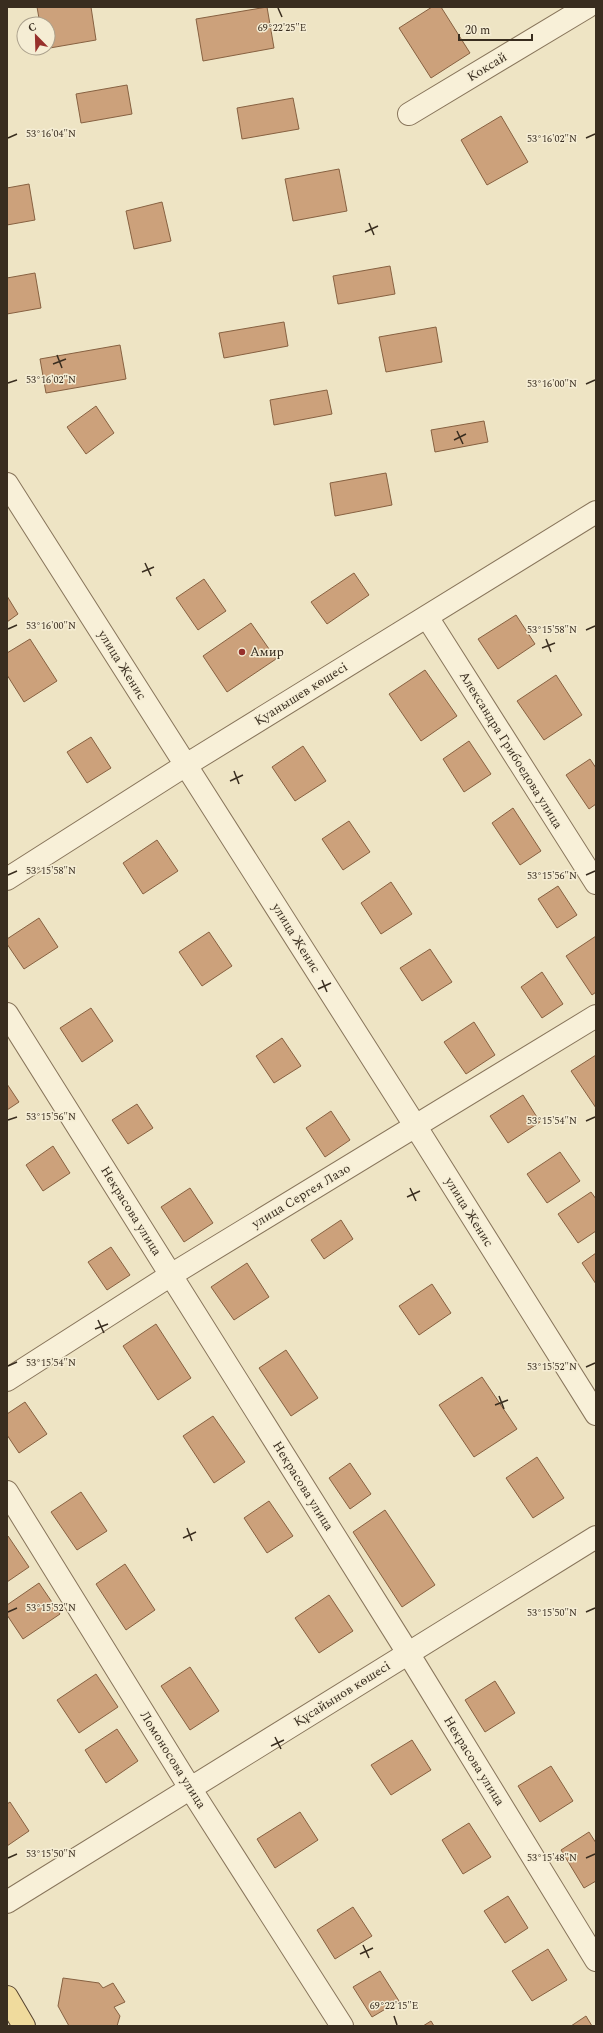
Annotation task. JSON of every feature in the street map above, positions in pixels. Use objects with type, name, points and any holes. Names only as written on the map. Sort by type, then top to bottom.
[{"type":"main road","points":[[7,1998],[24,2026]]},
{"type":"street","name":"Коксай","points":[[409,114],[587,7]]},
{"type":"street","name":"улица Женис","points":[[7,484],[416,1127],[596,1414]]},
{"type":"street","name":"Қуанышев көшесі","points":[[7,879],[186,765],[596,512]]},
{"type":"street","name":"Александра Грибоедова улица","points":[[427,617],[596,883]]},
{"type":"street","name":"Некрасова улица","points":[[7,1014],[408,1653],[596,1960]]},
{"type":"street","name":"улица Сергея Лазо","points":[[7,1380],[171,1275],[596,1016]]},
{"type":"street","name":"Ломоносова улица","points":[[7,1492],[190,1788],[342,2026]]},
{"type":"street","name":"Құсайынов көшесі","points":[[7,1902],[596,1536]]},
{"type":"building","points":[[37,7],[91,7],[96,40],[56,47],[56,16],[39,16]]},
{"type":"building","points":[[267,7],[274,48],[203,61],[196,19]]},
{"type":"building","points":[[432,7],[441,7],[470,53],[431,78],[399,28]]},
{"type":"building","points":[[127,85],[132,114],[81,123],[76,94]]},
{"type":"building","points":[[293,98],[299,129],[242,139],[237,108]]},
{"type":"building","points":[[501,116],[528,162],[487,185],[461,140]]},
{"type":"building","points":[[339,169],[347,211],[293,221],[285,179]]},
{"type":"building","points":[[29,184],[35,220],[7,225],[7,188]]},
{"type":"building","points":[[162,202],[171,241],[134,249],[126,211]]},
{"type":"building","points":[[390,266],[395,294],[338,304],[333,276]]},
{"type":"building","points":[[35,273],[41,308],[7,314],[7,278]]},
{"type":"building","points":[[284,322],[288,346],[224,358],[219,333]]},
{"type":"building","points":[[436,327],[442,362],[386,372],[379,337]]},
{"type":"building","points":[[120,345],[126,379],[46,393],[40,359]]},
{"type":"building","points":[[327,390],[332,414],[274,425],[270,400]]},
{"type":"building","points":[[96,406],[114,433],[86,454],[67,427]]},
{"type":"building","points":[[484,421],[488,442],[435,452],[431,430]]},
{"type":"building","points":[[386,473],[392,505],[335,516],[330,483]]},
{"type":"building","points":[[354,573],[369,595],[327,624],[311,602]]},
{"type":"building","points":[[204,579],[226,611],[198,630],[176,598]]},
{"type":"building","points":[[7,596],[18,614],[7,622]]},
{"type":"building","points":[[516,615],[535,644],[498,669],[478,639]]},
{"type":"building","points":[[251,623],[276,659],[227,692],[203,656]]},
{"type":"building","points":[[30,639],[57,681],[24,702],[7,675],[7,653]]},
{"type":"building","points":[[425,670],[457,716],[421,741],[389,694]]},
{"type":"building","points":[[556,675],[582,715],[544,740],[517,701]]},
{"type":"building","points":[[91,737],[111,768],[87,783],[67,752]]},
{"type":"building","points":[[469,741],[491,774],[464,792],[443,759]]},
{"type":"building","points":[[303,746],[326,781],[295,801],[272,767]]},
{"type":"building","points":[[590,759],[596,768],[596,804],[589,809],[566,775]]},
{"type":"building","points":[[513,808],[541,851],[520,865],[492,823]]},
{"type":"building","points":[[349,821],[370,852],[343,870],[322,839]]},
{"type":"building","points":[[157,840],[178,871],[143,894],[123,863]]},
{"type":"building","points":[[391,882],[412,914],[381,934],[361,903]]},
{"type":"building","points":[[558,886],[577,915],[557,928],[538,899]]},
{"type":"building","points":[[39,918],[58,947],[24,969],[7,944],[7,939]]},
{"type":"building","points":[[209,932],[232,966],[202,986],[179,952]]},
{"type":"building","points":[[596,936],[596,992],[592,995],[566,956]]},
{"type":"building","points":[[430,949],[452,982],[422,1001],[400,968]]},
{"type":"building","points":[[542,972],[563,1004],[542,1018],[521,987]]},
{"type":"building","points":[[91,1008],[113,1041],[82,1062],[60,1028]]},
{"type":"building","points":[[474,1022],[495,1055],[466,1074],[444,1042]]},
{"type":"building","points":[[282,1038],[301,1066],[274,1083],[256,1056]]},
{"type":"building","points":[[596,1055],[596,1108],[571,1071]]},
{"type":"building","points":[[7,1084],[19,1102],[7,1110]]},
{"type":"building","points":[[523,1095],[540,1122],[508,1143],[490,1116]]},
{"type":"building","points":[[137,1104],[153,1128],[128,1144],[112,1120]]},
{"type":"building","points":[[331,1111],[350,1140],[325,1157],[306,1128]]},
{"type":"building","points":[[53,1146],[70,1173],[43,1191],[26,1165]]},
{"type":"building","points":[[560,1152],[580,1181],[547,1203],[527,1174]]},
{"type":"building","points":[[190,1188],[213,1223],[184,1242],[161,1207]]},
{"type":"building","points":[[591,1192],[596,1199],[596,1231],[578,1243],[558,1214]]},
{"type":"building","points":[[341,1220],[353,1239],[324,1259],[311,1240]]},
{"type":"building","points":[[111,1247],[130,1275],[107,1290],[88,1262]]},
{"type":"building","points":[[596,1253],[596,1284],[582,1263]]},
{"type":"building","points":[[247,1263],[269,1297],[234,1320],[211,1287]]},
{"type":"building","points":[[432,1284],[451,1313],[419,1335],[399,1306]]},
{"type":"building","points":[[156,1324],[191,1378],[158,1400],[123,1346]]},
{"type":"building","points":[[286,1350],[318,1398],[291,1416],[259,1368]]},
{"type":"building","points":[[482,1377],[517,1429],[474,1457],[439,1405]]},
{"type":"building","points":[[25,1402],[47,1434],[19,1453],[7,1435],[7,1414]]},
{"type":"building","points":[[213,1416],[245,1462],[214,1483],[183,1436]]},
{"type":"building","points":[[537,1457],[564,1498],[533,1518],[506,1478]]},
{"type":"building","points":[[350,1463],[371,1494],[350,1509],[329,1478]]},
{"type":"building","points":[[81,1492],[107,1531],[77,1550],[51,1512]]},
{"type":"building","points":[[269,1501],[293,1536],[267,1553],[244,1518]]},
{"type":"building","points":[[385,1510],[435,1585],[402,1607],[353,1532]]},
{"type":"building","points":[[8,1536],[29,1567],[7,1582],[7,1537]]},
{"type":"building","points":[[125,1564],[155,1610],[126,1630],[96,1584]]},
{"type":"building","points":[[39,1583],[60,1614],[23,1639],[7,1615],[7,1605]]},
{"type":"building","points":[[329,1595],[353,1631],[319,1653],[295,1618]]},
{"type":"building","points":[[190,1667],[219,1711],[190,1730],[161,1686]]},
{"type":"building","points":[[96,1674],[118,1707],[79,1733],[57,1700]]},
{"type":"building","points":[[495,1681],[515,1713],[485,1732],[465,1700]]},
{"type":"building","points":[[117,1729],[138,1761],[106,1783],[85,1750]]},
{"type":"building","points":[[412,1740],[431,1770],[391,1795],[371,1765]]},
{"type":"building","points":[[551,1766],[573,1801],[540,1822],[518,1786]]},
{"type":"building","points":[[10,1802],[29,1831],[7,1846],[7,1804]]},
{"type":"building","points":[[300,1812],[318,1840],[275,1868],[257,1839]]},
{"type":"building","points":[[469,1823],[491,1857],[463,1874],[442,1840]]},
{"type":"building","points":[[589,1832],[596,1843],[596,1881],[584,1888],[561,1850]]},
{"type":"building","points":[[508,1896],[528,1928],[505,1943],[484,1911]]},
{"type":"building","points":[[353,1907],[372,1936],[335,1959],[317,1930]]},
{"type":"building","points":[[548,1949],[567,1980],[532,2001],[512,1971]]},
{"type":"building","points":[[380,1971],[399,2001],[372,2017],[353,1987]]},
{"type":"building","points":[[63,1978],[99,1983],[103,1988],[113,1983],[125,2002],[114,2007],[120,2016],[117,2026],[69,2026],[58,2006]]},
{"type":"building","points":[[586,2016],[592,2026],[571,2026]]},
{"type":"building","points":[[431,2021],[434,2026],[423,2026]]},
{"type":"place","name":"Амир","points":[[242,652]]}]
